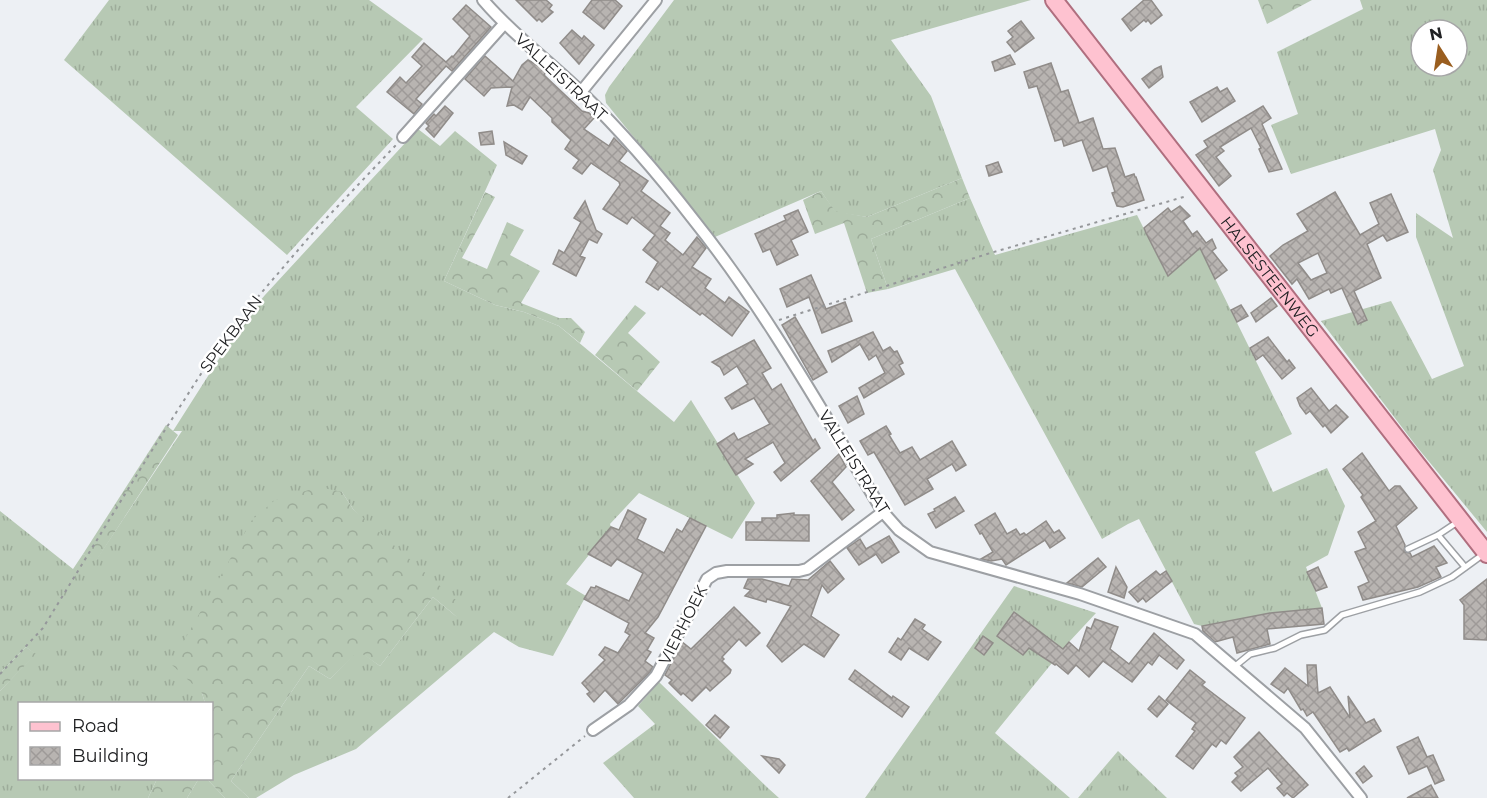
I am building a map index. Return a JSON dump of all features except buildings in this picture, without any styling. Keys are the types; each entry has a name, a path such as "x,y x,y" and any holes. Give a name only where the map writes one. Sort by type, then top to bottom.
{"main road":[{"name":"HALSESTEENWEG","path":"1054,0 1486,553"}],"street":[{"name":"VALLEISTRAAT","path":"483,0 504,24 581,92 627,141 693,219 732,270 768,324 883,512 899,530 930,552 1080,594 1195,634 1305,728 1361,798"},
{"path":"581,92 656,0"},
{"path":"403,137 504,24"},
{"name":"VIERHOEK","path":"592,730 629,705 656,676 707,579 716,573 727,571 807,569 883,512"}],"lane":[{"path":"1408,549 1438,536 1461,520"},
{"path":"1438,536 1465,567"},
{"path":"1234,667 1250,654 1275,648 1301,635 1325,630 1342,615 1420,592 1452,577 1486,553"}],"path":[{"name":"SPEKBAAN","path":"0,674 43,628 149,456 238,320 317,228 403,137"},
{"path":"768,324 987,254 1203,191"},
{"path":"508,798 592,730"}],"green space":[{"path":"109,0 369,0 423,39 356,107 393,139 287,255 64,60"},
{"path":"674,0 1031,0 891,40 931,96 962,178 867,217 835,212 821,191 715,237 606,103 605,95 609,87"},
{"path":"1258,0 1312,0 1267,24"},
{"path":"1360,0 1487,0 1487,532 1417,447 1321,321 1391,301 1432,379 1464,366 1416,237 1416,213 1453,238 1433,170 1441,150 1435,129 1291,174 1271,125 1298,114 1277,52 1363,9"},
{"path":"418,129 440,146 455,131 497,165 444,281 495,305 524,312 559,326 674,422 691,400 755,503 732,539 639,493 610,524 611,527 566,584 586,596 553,656 519,647 494,632 356,749 294,775 256,798 249,798 231,781 309,666 330,679 358,650 380,666 433,597 457,617 353,509 342,492 202,693 205,702 18,702 18,780 157,780 148,798 0,798 0,691 35,654 26,647 0,673 0,511 73,569 83,554 96,560 182,431 173,431 243,321"},
{"path":"962,178 970,198 871,239 888,289 867,293 844,223 815,234 803,200 821,191 835,211 867,217"},
{"path":"485,192 495,197 462,258 487,269 507,222 524,230 510,255 540,271 521,303 559,318 571,318 585,332 580,343 559,326 524,312 495,305 444,281"},
{"path":"970,198 995,255 1137,215 1167,275 1200,248 1292,434 1255,452 1273,492 1327,468 1345,506 1328,555 1306,567 1322,608 1270,613 1202,626 1194,624 1139,519 1102,539 955,269 888,289 871,239"},
{"path":"635,305 646,313 628,333 660,362 637,391 595,355"},
{"path":"166,425 178,435 96,561 83,554"},
{"path":"319,487 342,492 353,509 465,608 457,617 433,597 380,666 358,651 330,679 309,666 231,781 249,798 225,798 208,780 213,780 213,702 205,702 202,693 171,664 252,520 275,500"},
{"path":"1014,586 1096,613 1069,642 995,733 1070,798 865,798"},
{"path":"26,647 36,654 0,691 0,673"},
{"path":"659,682 779,798 634,798 603,763 655,724 638,706"},
{"path":"1118,751 1167,798 1078,798"},
{"path":"156,780 198,780 187,798 148,798"},
{"path":"198,780 208,780 225,798 187,798"}]}
